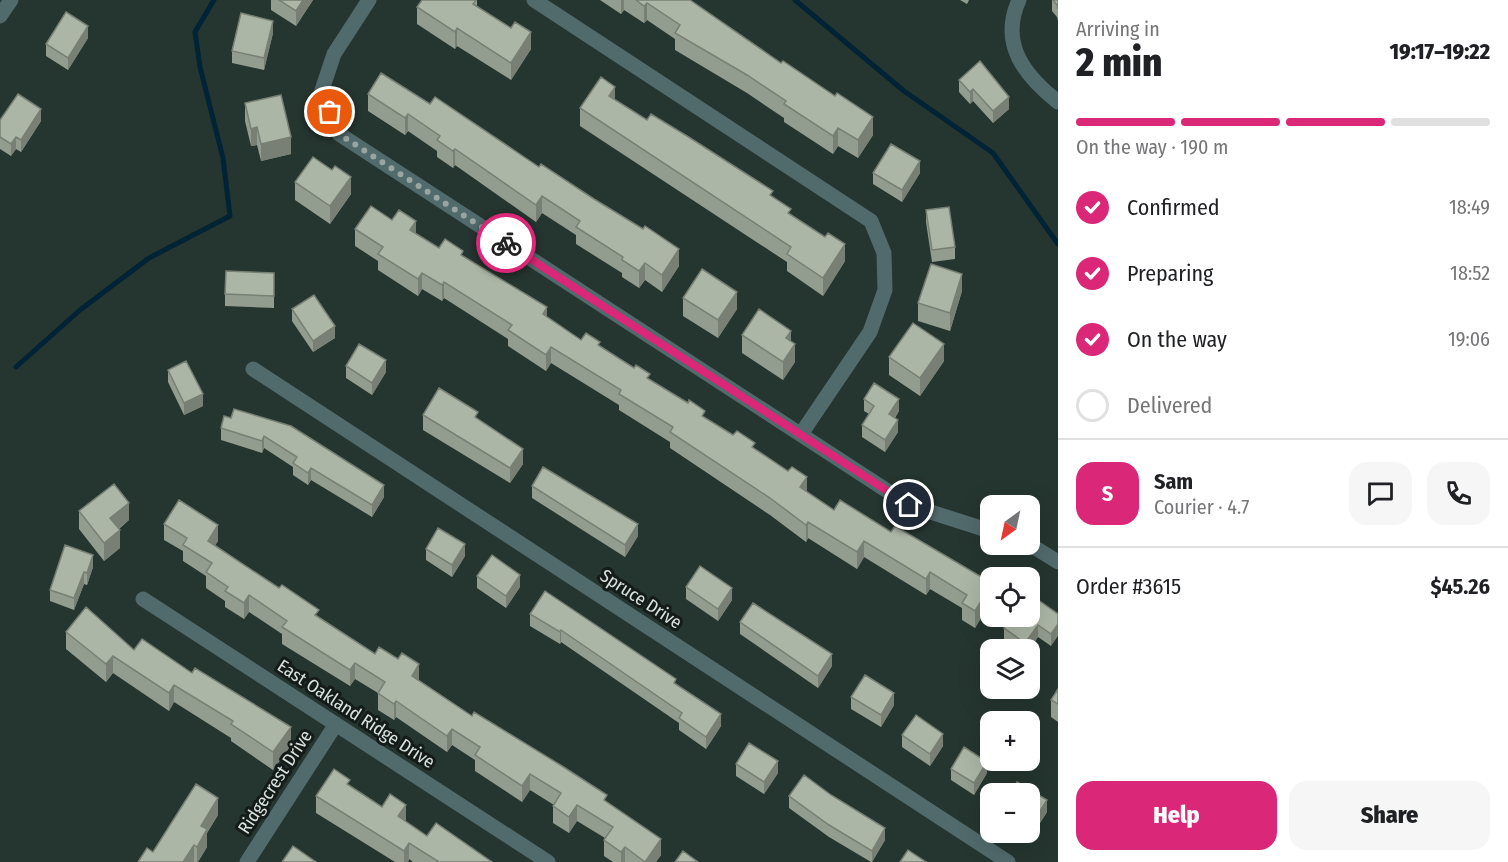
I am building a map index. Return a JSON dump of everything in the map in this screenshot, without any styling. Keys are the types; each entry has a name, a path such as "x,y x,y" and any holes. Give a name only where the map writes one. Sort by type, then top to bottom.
{"street":[{"path":"0,16 11,0"},
{"path":"369,0 334,54 322,90 339,134 909,505 980,528"},
{"path":"534,0 871,221 884,253 885,290 870,332 801,434"},
{"path":"1019,0 1013,13 1011,39 1020,64 1035,84 1058,102"},
{"name":"Spruce Drive","path":"253,369 1008,862"},
{"path":"1040,551 1058,562"},
{"name":"East Oakland Ridge Drive","path":"143,599 548,862"},
{"name":"Ridgecrest Drive","path":"247,862 336,724"}],"building":[{"path":"279,0 303,0 296,11"},
{"path":"422,0 476,0 473,4 511,28 515,22 531,32 511,63 457,28 455,32 417,7"},
{"path":"636,0 690,0 781,63 783,61 835,96 837,93 873,117 858,140 838,128 833,136 784,104 786,101 747,75 675,33 680,25 647,3 644,6"},
{"path":"66,12 88,26 68,58 46,44"},
{"path":"241,13 273,21 264,58 232,51"},
{"path":"980,61 1009,97 993,111 973,89 970,92 959,80"},
{"path":"381,73 430,104 435,97 539,167 541,164 594,199 643,229 645,226 679,249 662,275 645,263 639,271 622,260 623,257 576,227 580,221 542,196 536,205 455,149 453,151 437,140 440,136 408,114 405,118 368,94"},
{"path":"601,77 615,87 609,96 647,120 651,114 687,136 773,191 770,195 791,209 788,213 825,237 828,233 845,244 823,278 787,254 791,247 580,108"},
{"path":"18,94 41,109 21,140 16,137 11,144 0,137 0,120"},
{"path":"281,95 291,137 261,144 257,127 251,129 245,103"},
{"path":"891,144 920,161 902,190 873,173"},
{"path":"313,157 332,170 335,166 351,177 330,206 295,182"},
{"path":"371,206 392,220 399,210 416,221 410,230 439,248 445,239 463,251 461,255 547,307 543,314 581,340 586,333 600,342 598,345 634,368 636,365 650,374 647,378 705,411 702,416 733,435 737,431 755,443 752,447 788,471 792,467 807,477 800,487 834,510 840,500 891,532 895,526 980,576 980,603 975,611 962,603 967,595 930,572 926,579 864,541 857,552 808,522 806,525 770,498 670,432 673,427 619,394 621,390 551,347 546,355 508,330 512,325 444,282 442,285 422,273 418,279 378,254 383,247 355,229"},
{"path":"949,207 955,247 932,250 926,210"},
{"path":"931,264 962,274 950,313 918,303"},
{"path":"702,269 737,292 718,320 683,298"},
{"path":"226,271 274,273 274,296 225,294"},
{"path":"314,295 335,326 313,341 292,309"},
{"path":"759,309 791,331 786,338 795,344 783,362 742,335"},
{"path":"913,323 944,344 920,378 889,357"},
{"path":"359,344 386,360 372,383 346,366"},
{"path":"186,361 203,394 184,403 168,370"},
{"path":"874,383 899,399 889,414 898,420 885,440 862,425 874,406 864,399"},
{"path":"439,388 478,412 475,417 523,449 510,468 423,415"},
{"path":"234,409 291,426 384,485 372,505 311,468 308,473 293,463 297,457 264,436 262,441 221,428 224,416 231,418"},
{"path":"543,467 638,524 625,545 532,486"},
{"path":"114,484 129,503 110,518 120,530 104,543 79,511"},
{"path":"179,500 218,525 208,541 279,588 282,585 319,610 315,615 375,654 379,647 398,659 402,653 419,664 412,676 472,716 474,712 607,795 604,800 661,839 645,862 625,847 621,852 604,840 613,827 577,805 569,817 553,806 561,793 530,774 522,786 475,755 480,747 452,729 447,736 396,701 394,704 378,693 385,682 355,663 350,670 282,627 287,621 249,595 244,603 225,591 228,587 206,572 212,563 183,545 187,538 164,524"},
{"path":"438,528 465,544 452,565 426,549"},
{"path":"65,545 93,555 74,598 50,590"},
{"path":"492,555 520,575 506,596 477,576"},
{"path":"700,566 732,588 718,609 686,587"},
{"path":"545,591 676,679 674,683 721,714 706,737 679,718 682,713 561,630 560,632 530,614"},
{"path":"1040,601 1058,614 1058,624 1051,634 1040,626"},
{"path":"753,603 832,654 818,676 740,622"},
{"path":"86,607 134,650 142,639 192,673 195,668 291,727 273,752 231,724 233,721 174,685 169,693 113,656 106,664 66,632"},
{"path":"1037,627 1028,639 1019,639 1004,628"},
{"path":"865,675 894,693 881,715 851,697"},
{"path":"1058,689 1058,704 1051,700"},
{"path":"916,715 943,734 930,754 902,735"},
{"path":"749,743 778,761 764,782 736,764"},
{"path":"964,747 980,757 981,771 974,783 951,769"},
{"path":"334,769 350,780 347,784 382,807 390,794 406,805 398,816 427,836 436,823 492,862 439,862 409,843 404,851 316,796"},
{"path":"804,775 831,795 885,828 872,851 829,825 789,796"},
{"path":"196,784 218,798 201,826 207,829 197,847 194,845 183,862 138,862 147,848 153,852"},
{"path":"1040,796 1047,800 1040,811"},
{"path":"293,846 316,862 282,862"},
{"path":"908,850 926,862 900,862"},
{"path":"683,851 698,862 675,862"}],"waterway":[{"path":"16,367 80,310 149,258 230,216 223,158 200,67 195,32 214,0"},
{"path":"795,0 904,91 993,153 1058,244"}],"way so far":[{"path":"330,112 339,134 506,243"}],"route":[{"path":"506,243 909,505"}]}
